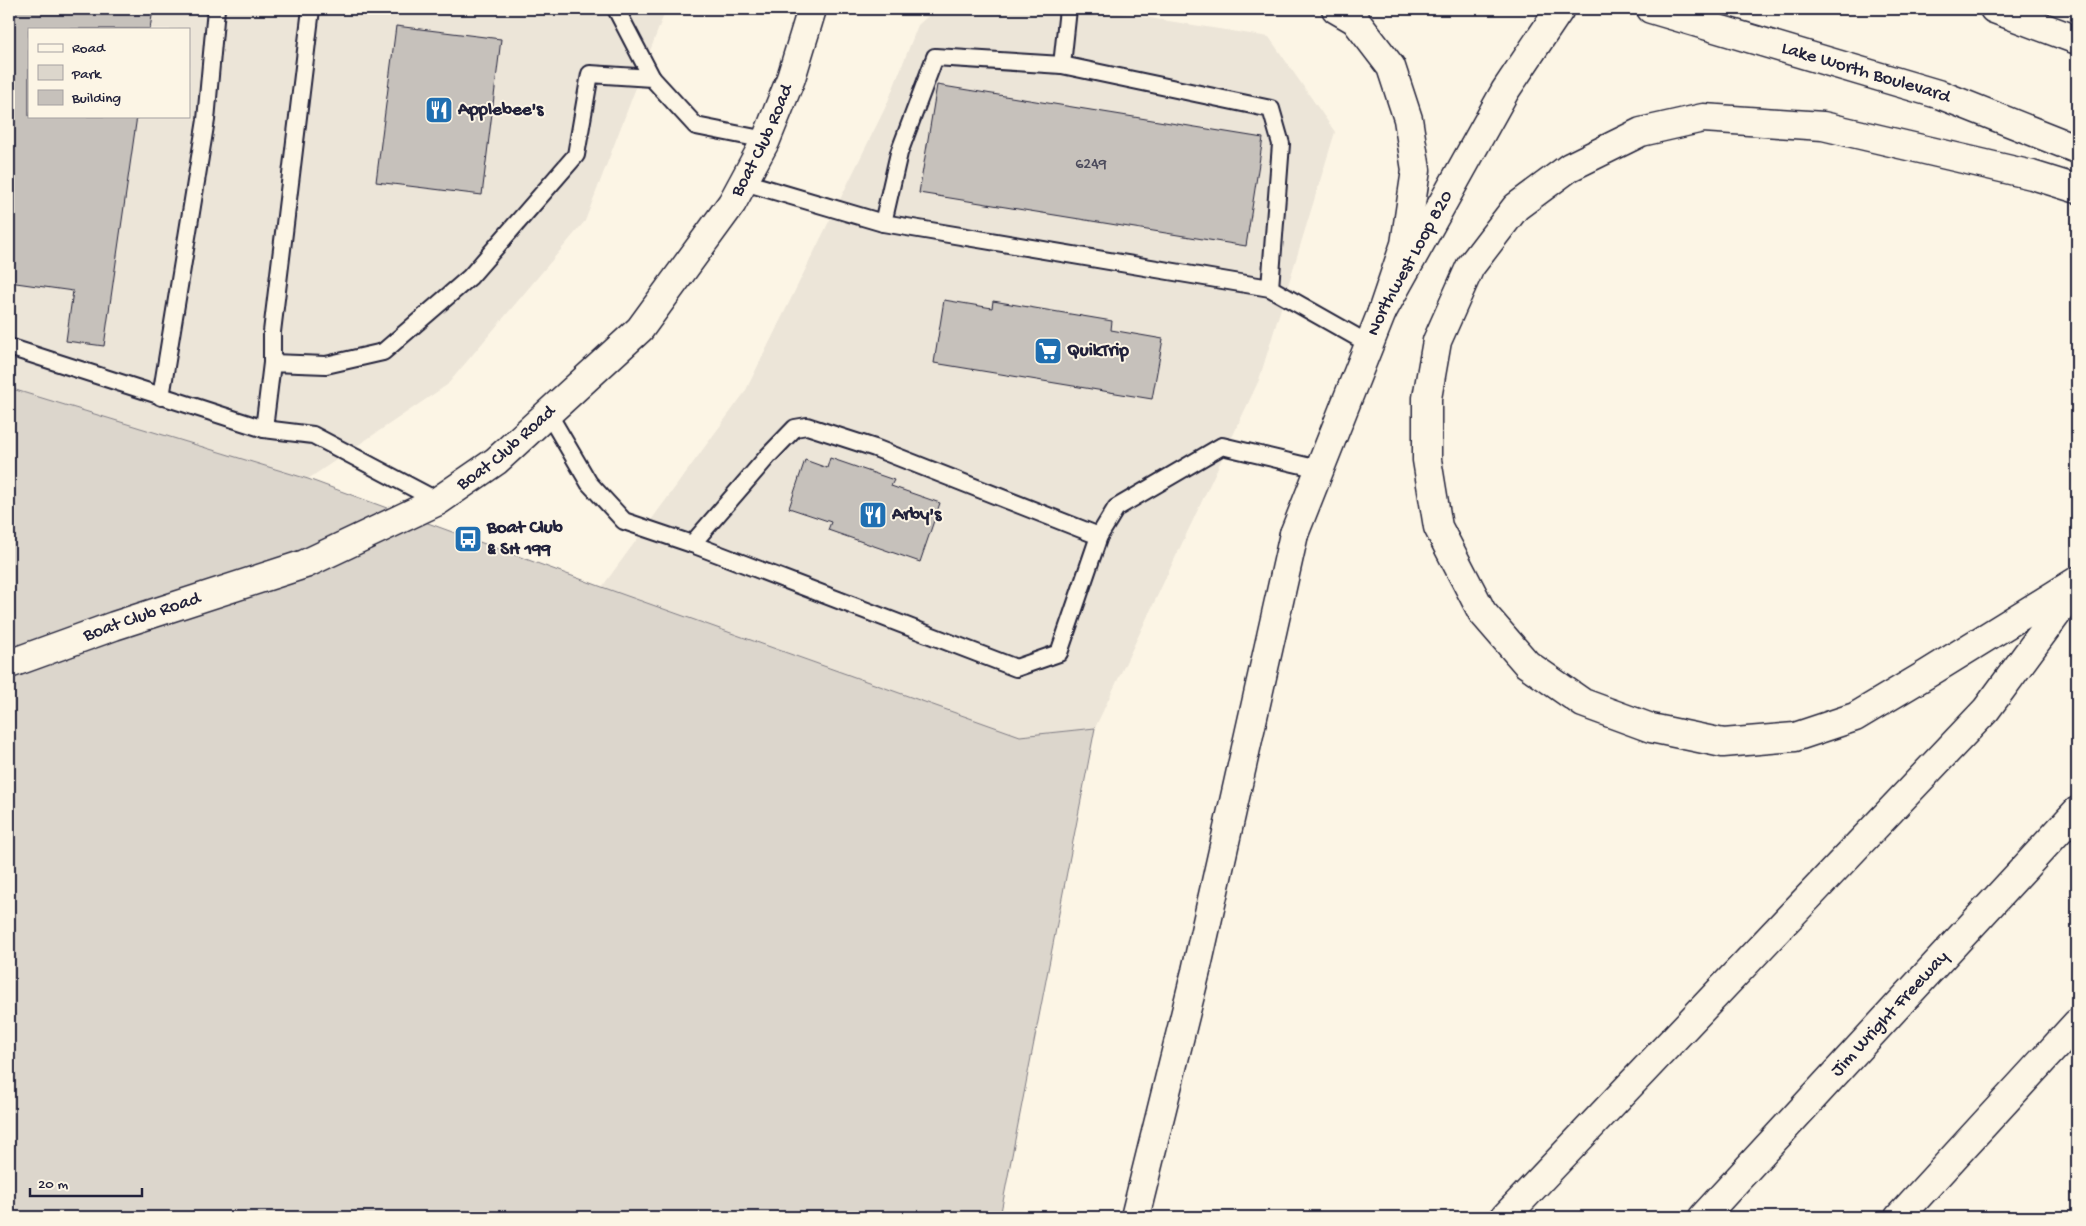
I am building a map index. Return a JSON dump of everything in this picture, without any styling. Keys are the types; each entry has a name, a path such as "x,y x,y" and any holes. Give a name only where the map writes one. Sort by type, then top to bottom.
{"main road":[{"name":"Boat Club Road","path":"9,664 114,626 305,564 438,501 496,461 640,329 732,203 766,140 791,78 812,9"},
{"path":"1336,9 1356,20 1391,67 1408,119 1416,170 1405,244 1382,312"},
{"name":"Northwest Loop 820","path":"1135,1217 1198,962 1294,534 1382,312 1505,91 1560,9"},
{"name":"Lake Worth Boulevard","path":"1650,9 1941,94 2077,148"},
{"path":"1994,9 2077,40"},
{"path":"2077,189 2032,175 1823,126 1703,118 1642,132 1570,167 1516,207 1470,267 1437,341 1427,398 1427,460 1438,527 1482,612 1527,664 1583,703 1651,728 1723,743 1795,736 1855,717 1935,670 2077,581"},
{"path":"1505,1217 1986,710 2077,586"},
{"name":"Jim Wright Freeway","path":"1703,1217 2077,811"},
{"path":"1899,1217 2077,1023"}],"lane":[{"path":"161,396 206,120 216,9"},
{"path":"264,430 272,363 272,332 311,9"},
{"path":"616,9 652,78 696,126 766,140"},
{"path":"1062,65 1068,9"},
{"path":"882,223 899,153 934,57 1062,65 1272,109 1281,144 1270,288"},
{"path":"272,363 326,365 383,352 470,277 576,155 590,74 652,78"},
{"path":"744,182 882,223 1270,288 1369,344"},
{"path":"9,347 264,430 313,435 438,501"},
{"path":"548,413 589,483 624,522 692,544 1016,668 1059,653 1099,536 1116,508 1222,446 1319,469"},
{"path":"692,544 768,456 795,428 801,426 807,426 875,448 1099,536"}],"shaded area":[{"path":"9,9 666,9 585,221 447,385 308,479 9,388"},
{"path":"936,9 1093,9 1269,37 1335,132 1259,380 1095,728 1020,737 602,587 745,392 887,104 918,25"}],"green space":[{"path":"9,388 308,479 602,587 1020,736 1095,728 1000,1217 9,1217"}],"building":[{"path":"9,9 153,9 150,28 28,28 28,118 137,118 104,346 66,341 73,291 9,282"},
{"name":"Applebee's","path":"396,26 501,39 482,195 376,182"},
{"path":"937,85 1263,138 1246,246 919,193"},
{"name":"QuikTrip","path":"944,300 992,308 993,301 1112,321 1111,330 1163,339 1152,399 934,363"},
{"name":"Arby's","path":"830,458 894,480 891,486 940,503 920,562 828,530 831,522 789,508 805,460 827,468"}],"place":[{"name":"Applebee's","path":"439,110"},
{"name":"QuikTrip","path":"1048,351"},
{"name":"Arby's","path":"873,515"},
{"name":"Boat Club & SH 199","path":"468,539"}]}
